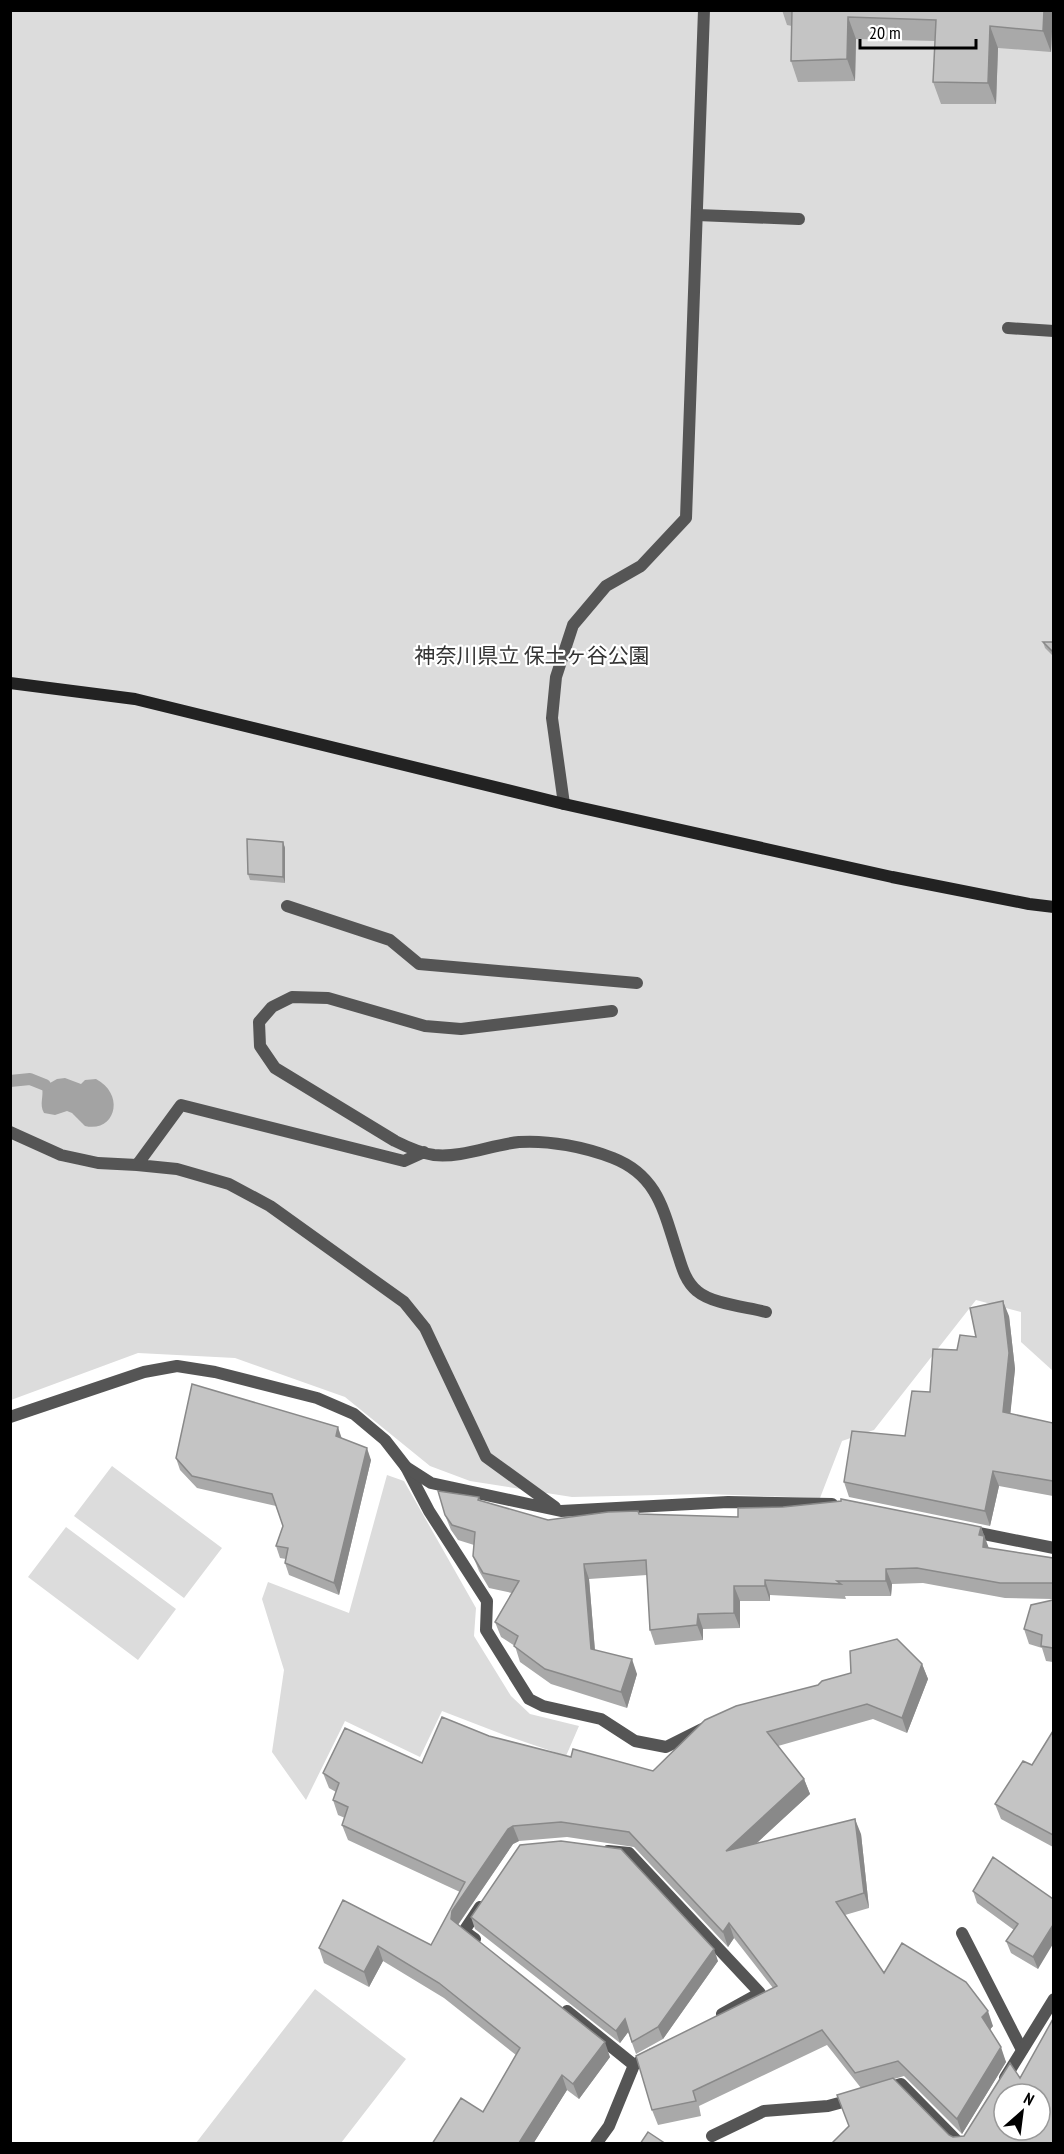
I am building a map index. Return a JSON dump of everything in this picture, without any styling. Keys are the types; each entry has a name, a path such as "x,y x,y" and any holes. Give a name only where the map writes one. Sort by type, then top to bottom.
{"street":[{"path":"564,804 552,718 556,677 573,626 606,586 641,566 686,518 704,10"},
{"path":"697,215 799,219"},
{"path":"1008,328 1053,331"},
{"path":"10,683 135,699 564,804 892,877 1053,907"},
{"path":"287,906 390,940 419,964 637,983"},
{"path":"612,1011 460,1029 425,1026 328,998 292,997 272,1006 259,1022 260,1046 275,1068 395,1142 412,1150 434,1155 520,1142 565,1145 614,1158 640,1173 658,1195 683,1273 697,1291 715,1300 766,1312"},
{"path":"137,1166 181,1105 404,1161 424,1152"},
{"path":"10,1132 61,1155 98,1163 177,1169 229,1184 270,1206 404,1302 425,1328 486,1457 561,1511"},
{"path":"10,1417 144,1372 177,1366 214,1372 317,1398 354,1414 385,1440 406,1467 429,1511 487,1601 486,1630 529,1699 543,1706 601,1719 635,1741 666,1747 716,1723"},
{"path":"406,1467 431,1483 561,1511 728,1502 840,1504"},
{"path":"952,1527 1053,1548"},
{"path":"597,1849 629,1853 759,1993 711,2020"},
{"path":"482,1945 464,1930 489,1894"},
{"path":"962,1933 1022,2050"},
{"path":"1003,2082 1053,1999"},
{"path":"554,2001 634,2065"},
{"path":"596,2144 609,2127 634,2065 663,2048"},
{"path":"711,2136 764,2111 828,2106 901,2084 960,2144"}],"green space":[{"name":"神奈川県立 保土ヶ谷公園","path":"10,11 1053,11 1053,1371 1021,1342 1021,1312 976,1300 874,1430 842,1441 820,1498 704,1494 572,1497 470,1481 430,1466 345,1397 235,1358 138,1353 11,1400"},
{"path":"112,1466 222,1548 184,1598 74,1516"},
{"path":"387,1475 404,1481 476,1608 474,1636 511,1696 530,1714 579,1726 566,1756 442,1711 420,1757 345,1721 306,1800 272,1752 284,1670 262,1599 268,1582 349,1613"},
{"path":"66,1527 176,1609 138,1660 28,1577"},
{"path":"315,1989 406,2059 341,2143 196,2143"}],"shaded area":[{"path":"65,1078 81,1084 85,1080 96,1079 105,1086 114,1103 110,1118 104,1124 95,1127 85,1126 67,1111 55,1115 44,1113 42,1087 47,1082"}],"building":[{"path":"792,10 1044,10 1043,31 990,26 988,83 933,82 936,20 848,17 847,59 791,61"},
{"path":"1043,642 1053,642 1053,652"},
{"path":"247,839 283,842 283,877 248,874"},
{"path":"1003,1301 1009,1353 1003,1412 1053,1423 1053,1481 993,1471 985,1511 844,1482 852,1431 905,1436 912,1391 930,1392 933,1349 957,1350 960,1335 976,1337 970,1308"},
{"path":"192,1384 338,1427 336,1436 367,1448 334,1583 285,1563 288,1548 276,1546 283,1526 272,1494 192,1476 176,1458"},
{"path":"438,1491 479,1497 478,1500 548,1520 608,1512 638,1511 639,1514 738,1517 738,1508 783,1507 841,1501 841,1499 981,1527 979,1535 984,1536 983,1547 1053,1558 1053,1583 1000,1583 917,1568 886,1569 886,1581 837,1581 841,1584 765,1580 765,1586 734,1586 734,1613 698,1614 697,1625 650,1630 646,1560 584,1564 591,1649 632,1659 621,1692 545,1669 514,1646 518,1636 495,1622 519,1581 483,1573 473,1556 475,1532 452,1525 445,1515"},
{"path":"1053,1600 1053,1648 1041,1646 1042,1635 1024,1629 1031,1605"},
{"path":"897,1639 922,1664 902,1718 867,1704 767,1732 804,1779 726,1851 855,1819 864,1893 836,1902 884,1973 902,1943 966,1982 988,2011 982,2017 1001,2047 957,2119 898,2061 855,2073 822,2030 693,2091 696,2101 652,2110 636,2056 777,1986 729,1923 723,1932 629,1832 561,1822 513,1826 508,1829 452,1911 451,1919 605,2042 573,2084 562,2075 520,2144 432,2144 461,2098 483,2112 520,2048 439,1983 378,1946 364,1972 319,1948 343,1900 431,1945 465,1882 342,1825 348,1807 333,1800 339,1783 323,1773 345,1728 422,1763 442,1717 489,1736 571,1757 573,1749 653,1771 705,1720 736,1706 818,1685 822,1681 851,1673 850,1651"},
{"path":"1053,1731 1053,1835 995,1804 1023,1761 1032,1765"},
{"path":"561,1841 621,1849 714,1949 658,2027 632,2042 625,2019 616,2031 471,1917 520,1845"},
{"path":"993,1857 1053,1899 1053,1925 1033,1957 1006,1941 1018,1924 973,1891"},
{"path":"1053,2019 1053,2144 831,2144 849,2126 837,2095 893,2078 953,2137 964,2136 992,2092 992,2142 1052,2142 1052,2082 998,2082 1010,2063 1020,2078"},
{"path":"648,2132 666,2144 640,2144"}],"waterway":[{"path":"10,1081 30,1079 45,1085"}]}
